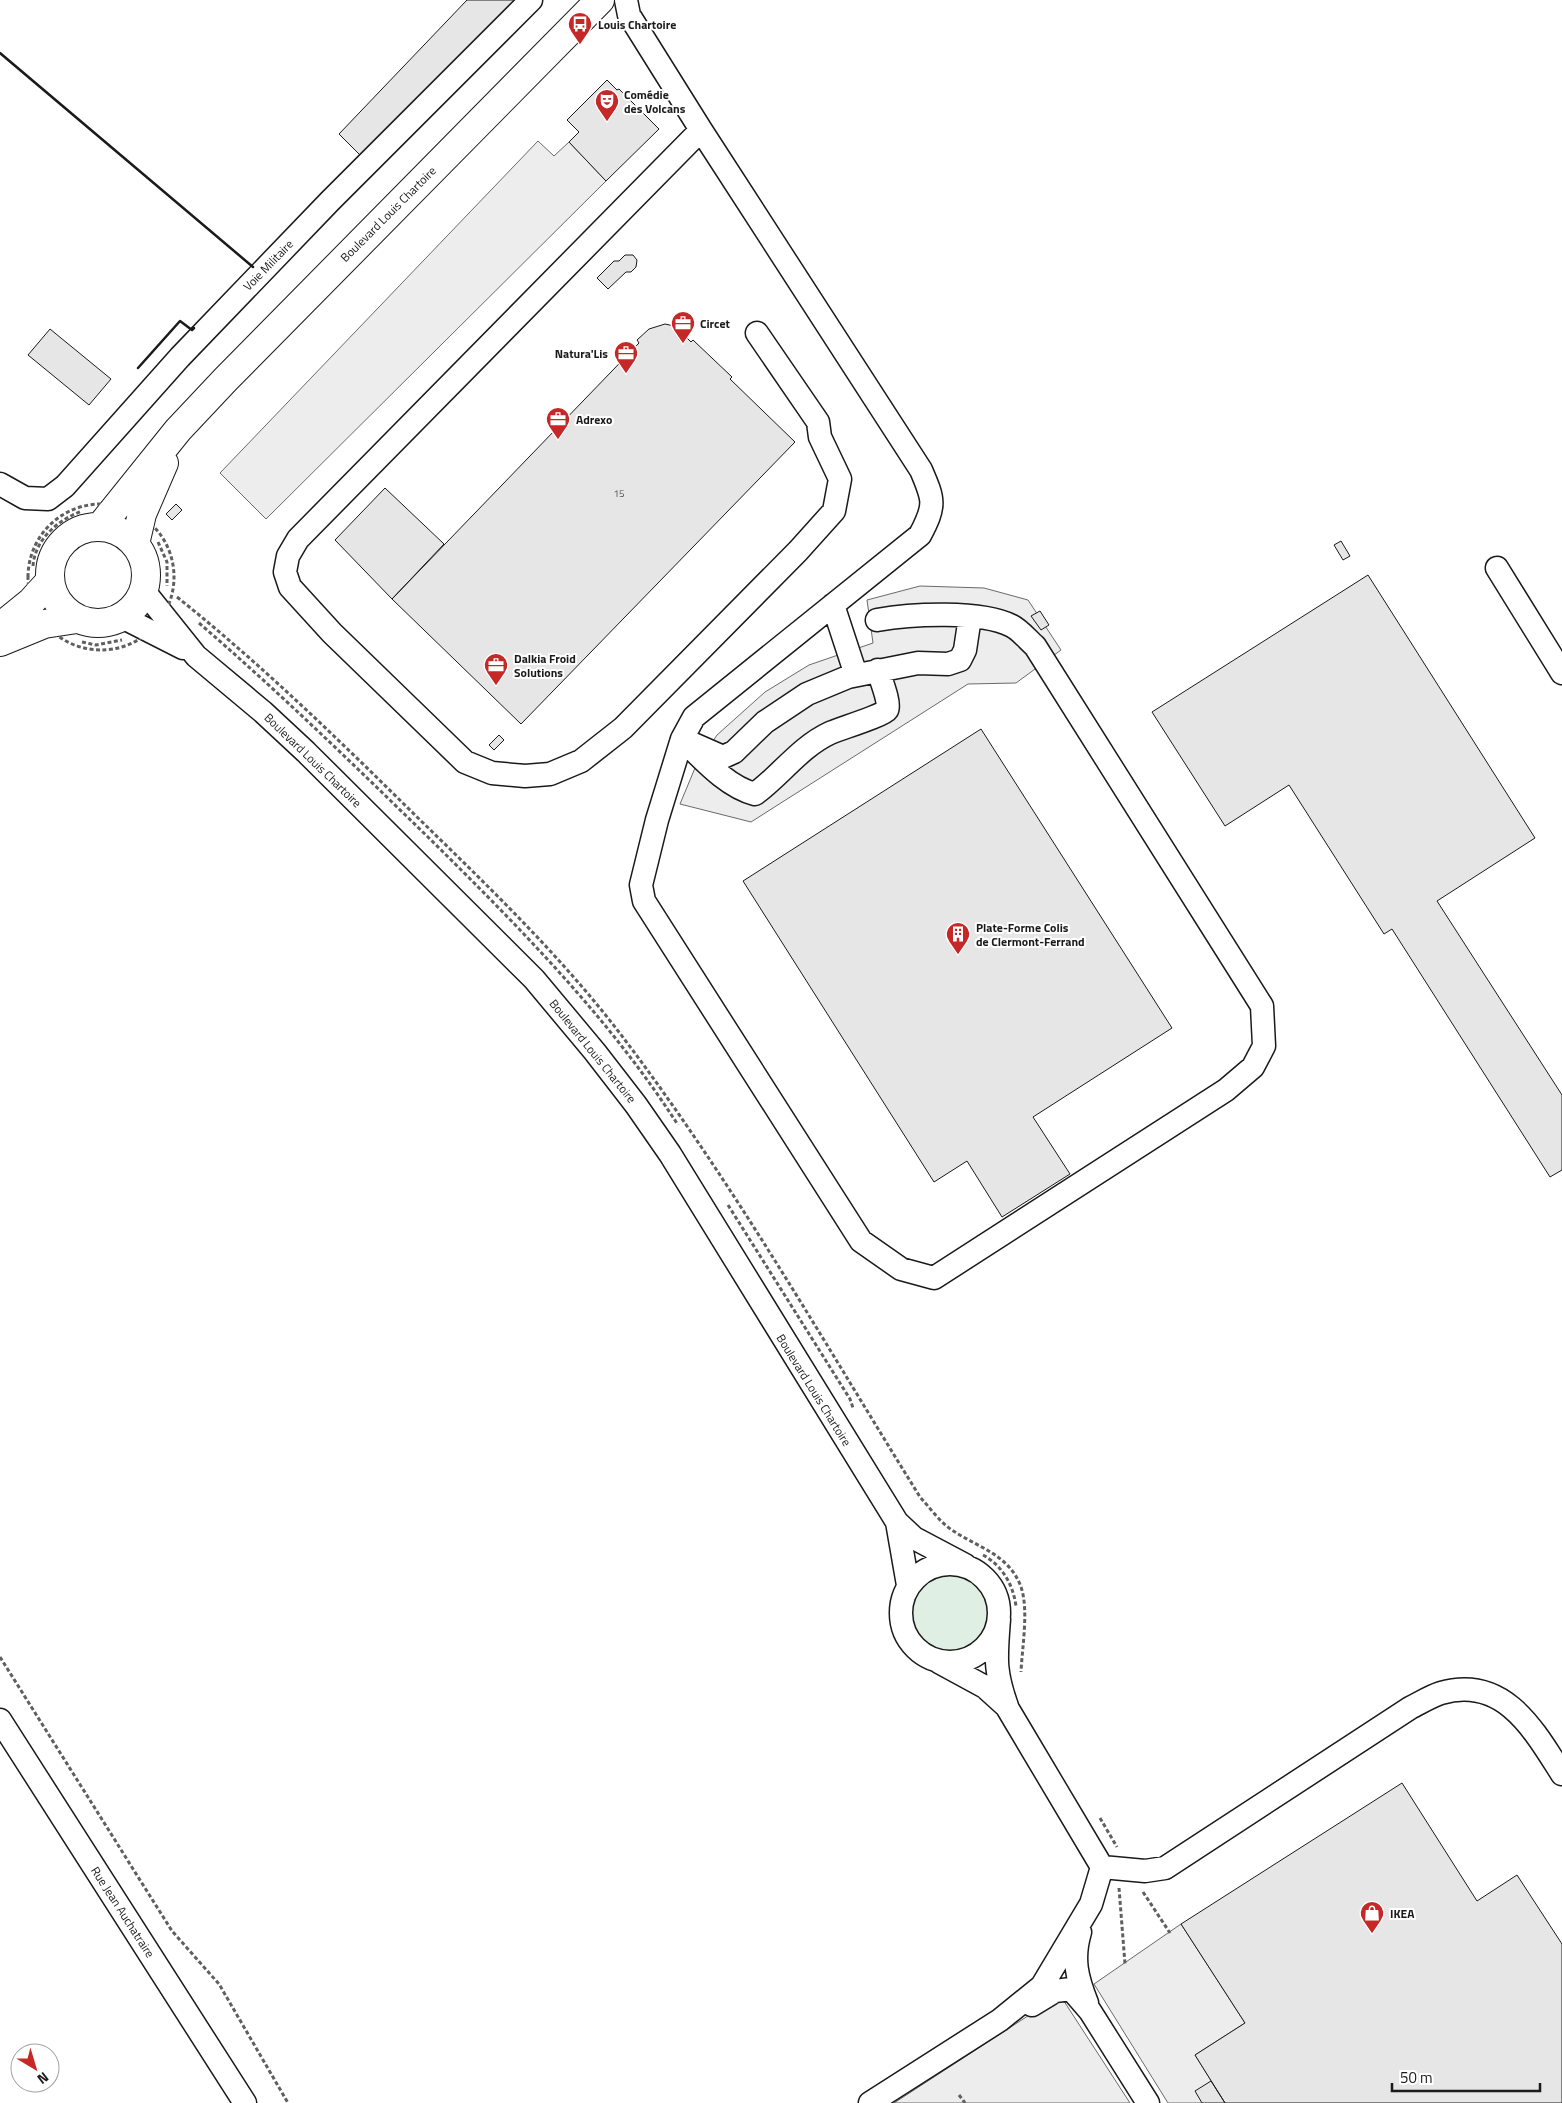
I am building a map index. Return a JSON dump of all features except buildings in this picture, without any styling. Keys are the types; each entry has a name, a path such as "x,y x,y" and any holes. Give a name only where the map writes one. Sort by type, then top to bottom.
{"main road":[{"name":"Boulevard Louis Chartoire","path":"125,520 178,430 600,0"},
{"path":"0,627 54,616 92,623 107,623 147,615 146,566 125,520 86,529 73,534 62,543 50,568 54,616"},
{"path":"0,642 54,616"}],"street":[{"name":"Voie Militaire","path":"0,484 25,498 40,499 48,499 65,486 180,357 330,201 531,0"},
{"path":"581,20 627,7 701,130 922,470 932,496 929,518 920,535 694,717 682,739 657,820 641,885 644,901 860,1241 901,1270 934,1278 1226,1090 1253,1067 1264,1046 1262,1006 1035,646 1013,626 970,617 909,614 877,620"},
{"path":"701,130 298,539 288,556 285,572 290,587 332,633 465,762 492,773 525,776 550,774 580,760 624,728 798,551 834,511 840,479 820,437 818,422 757,333"},
{"path":"1497,568 1562,673"},
{"path":"833,606 856,675"},
{"name":"Boulevard Louis Chartoire","path":"147,615 263,712 398,842 534,979 595,1052 636,1105 670,1154 897,1522"},
{"path":"682,739 723,757 734,752 765,722 807,694 856,675 878,670 918,663 948,664 960,660 965,650 970,617"},
{"path":"682,739 709,766 738,786 755,794 788,763 827,735 860,720 881,716 886,712 888,706 878,670"},
{"path":"897,1522 914,1538 980,1573 992,1586 998,1602 999,1619 996,1660 998,1681 1008,1709 1102,1867 1098,1885 1085,1915 1042,1986 1000,2020"},
{"path":"897,1522 908,1585"},
{"path":"965,1565 949,1563 934,1566 919,1573 908,1585 902,1600 900,1616 903,1630 910,1643 921,1653 985,1687 1008,1709"},
{"path":"933,1660 948,1662 976,1655 987,1645 995,1633 999,1619"},
{"path":"1102,1867 1145,1871 1165,1868 1410,1708 1441,1693 1470,1689 1496,1698 1520,1713 1562,1774"},
{"name":"Rue Jean Auchatraire","path":"0,1720 245,2103"},
{"path":"1085,1915 1075,1955 1076,1969 1090,2011"},
{"path":"870,2103 1000,2020 1063,1988 1071,1989 1090,2011 1148,2103"}],"path":[{"path":"147,615 131,637 114,643 96,645 54,616 27,581 29,560 37,540 51,523 68,511 89,504 111,502 125,520 165,541 172,558 174,575 173,593 147,615 135,642 122,647 96,650 76,647 58,637 54,616 32,580 33,561 40,544 51,530 65,518 82,511 100,508 125,520 152,533 161,546 167,562 168,579 166,595 147,615"},
{"path":"0,1657 172,1932 219,1984 288,2103"},
{"path":"1128,1869 1170,1933"},
{"path":"959,2095 965,2103"}],"green space":[{"path":"942,1573 958,1573 979,1584 990,1605 990,1621 979,1642 958,1653 942,1653 928,1647 916,1635 910,1621 910,1605 916,1591 928,1579"}],"shaded area":[{"path":"538,141 554,156 569,142 606,181 266,519 220,473"},
{"path":"920,586 984,588 1028,600 1061,650 1016,683 968,684 751,822 680,804 695,768 717,735 765,692 809,665 873,643 867,600"},
{"path":"1181,1924 1245,2023 1195,2055 1225,2103 1168,2103 1094,1984"},
{"path":"1060,1995 1130,2103 894,2103"}],"wall":[{"path":"0,53 253,267"},
{"path":"138,368 180,321 192,330 194,328"}],"place":[{"name":"Louis Chartoire","path":"580,45"},
{"name":"Comédie des Volcans","path":"607,122"},
{"name":"Circet","path":"683,344"},
{"name":"Natura'Lis","path":"626,374"},
{"name":"Adrexo","path":"558,440"},
{"name":"Dalkia Froid Solutions","path":"496,686"},
{"name":"Plate-Forme Colis de Clermont-Ferrand","path":"958,955"},
{"name":"IKEA","path":"1372,1934"}]}
